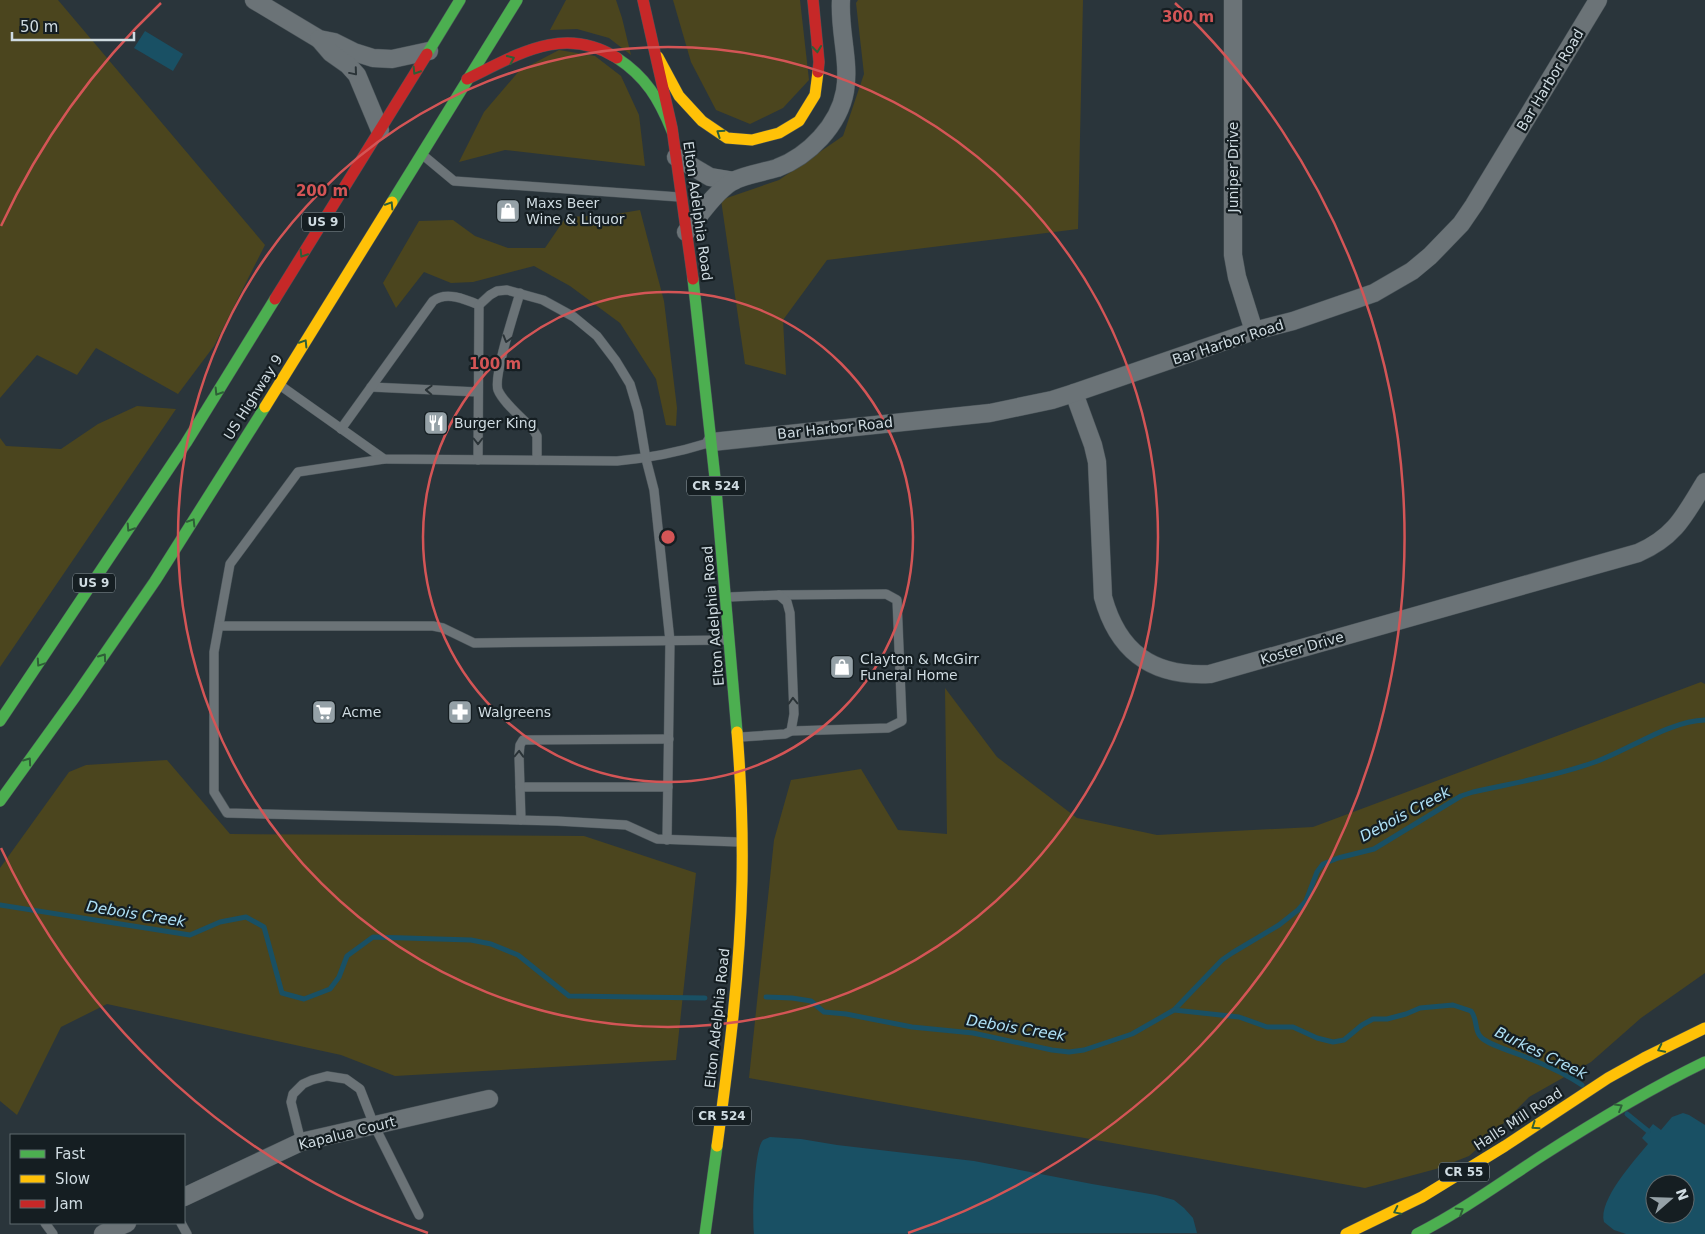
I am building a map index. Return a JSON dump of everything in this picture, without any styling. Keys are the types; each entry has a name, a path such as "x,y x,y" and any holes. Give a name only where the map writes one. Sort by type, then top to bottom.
{"main road":[{"name":"US 9","path":"0,721 186,443 460,0"},
{"name":"US Highway 9","path":"0,801 155,581 279,385 517,0"},
{"name":"Elton Adelphia Road","path":"643,0 658,57 682,197 712,442 731,640 738,737 742,842 735,998 705,1234"},
{"path":"658,57 679,96 702,121 727,138 752,140 779,133 799,121 815,95 819,62 813,0"},
{"path":"467,79 542,46 558,42 588,45 602,50 632,68 655,94 672,131"},
{"name":"Halls Mill Road","path":"1346,1234 1400,1209 1429,1193 1505,1146 1608,1078 1705,1028"},
{"name":"CR 55","path":"1417,1234 1460,1211 1602,1117 1705,1062"}],"street":[{"path":"254,0 319,39 331,53 348,65 357,75 380,130"},
{"path":"686,232 716,196 734,181 779,167 801,155 828,129 842,106 847,77 841,0"},
{"name":"Juniper Drive","path":"1233,0 1233,255 1237,276 1254,331"},
{"name":"Bar Harbor Road","path":"712,442 760,435 990,413 1052,400 1254,331 1293,321 1374,293 1412,271 1436,251 1461,224 1598,0"},
{"path":"319,39 334,42 354,52 373,58 392,59 429,51"},
{"path":"676,157 710,177 734,181"},
{"name":"Koster Drive","path":"1074,394 1093,445 1096,462 1103,597 1108,617 1127,646 1140,657 1161,669 1191,675 1210,674 1638,553 1654,546 1670,534 1683,518 1705,482"},
{"name":"Kapalua Court","path":"185,1197 301,1142 489,1099"},
{"path":"103,1234 125,1224"}],"lane":[{"path":"422,154 454,181 682,197"},
{"path":"478,460 479,305 497,291 507,290 543,300 574,318 597,336 630,384 638,411 646,459 654,490 670,641 668,840"},
{"path":"520,293 505,346 497,388 501,396 537,436 536,460"},
{"path":"341,429 433,301 438,298 452,296 479,305"},
{"path":"279,385 384,459"},
{"path":"372,387 478,392"},
{"path":"712,442 675,454 646,459 617,461 384,459 298,472 230,564 214,652 214,792 227,813 521,820 626,825 657,839 742,842"},
{"path":"727,598 779,595 886,594 897,600 902,721 888,728 791,731 786,734 738,737"},
{"path":"779,595 787,602 790,612 794,714 791,731"},
{"path":"219,626 433,626 443,628 474,643 731,640"},
{"path":"521,820 519,755 520,745 523,740 669,739"},
{"path":"520,787 668,787"},
{"path":"301,1142 291,1102 293,1094 304,1084 326,1076 346,1079 360,1089 374,1125 419,1215"}],"shaded area":[{"path":"0,0 58,0 265,245 214,346 178,394 96,348 77,375 37,355 0,398"},
{"path":"566,0 616,0 631,55 609,38 577,29 550,30"},
{"path":"673,0 800,0 809,80 783,108 750,124 716,110 691,62"},
{"path":"858,0 1083,0 1078,229 827,260 783,320 786,375 745,364 721,200 779,180 843,136 864,74 856,3"},
{"path":"559,50 595,56 621,76 639,115 645,166 505,150 459,162 484,112 519,71"},
{"path":"640,210 664,301 677,408 676,426 666,425 656,379 620,323 570,286 534,266 473,282 451,283 424,272 396,308 383,283 419,221 453,220 475,236 508,248 545,248 566,217 610,215"},
{"path":"137,406 176,409 0,667 0,438 6,446 61,449 98,424"},
{"path":"1701,682 1705,684 1705,973 1641,1018 1591,1062 1529,1097 1469,1156 1436,1169 1365,1188 749,1078 774,840 791,780 861,769 898,830 947,834 945,688 997,757 1077,818 1157,835 1313,827"},
{"path":"167,760 230,834 584,836 696,873 676,1060 395,1076 341,1055 107,1004 61,1027 17,1115 0,1101 0,868 69,772 86,765"}],"water":[{"path":"145,31 183,54 173,71 134,48"},
{"path":"1683,1113 1705,1125 1705,1234 1626,1234 1614,1230 1604,1222 1604,1213 1612,1192 1648,1144 1642,1138 1653,1124 1661,1130 1672,1117"},
{"path":"770,1137 801,1139 974,1161 1156,1195 1174,1200 1184,1208 1193,1218 1197,1233 754,1234 753,1214 758,1156 763,1140"}],"waterway":[{"name":"Debois Creek","path":"766,997 811,1001 824,1012 846,1014 912,1027 973,1033 1052,1050 1069,1052 1084,1050 1132,1034 1174,1010 1222,960 1279,925 1298,910 1306,901 1317,872 1323,864 1338,858 1374,849 1461,796 1580,767 1608,757 1677,725 1705,720"},
{"name":"Debois Creek","path":"0,905 190,935 220,922 246,917 264,927 282,993 304,999 330,989 339,977 347,956 373,937 471,940 491,944 518,955 569,996 705,998"},
{"name":"Burkes Creek","path":"1174,1010 1239,1017 1267,1027 1293,1027 1317,1038 1333,1042 1344,1040 1362,1025 1373,1019 1387,1019 1420,1008 1453,1005 1471,1011 1475,1018 1478,1033 1489,1043 1552,1068 1582,1085"},
{"name":"Burkes Creek","path":"1627,1114 1648,1131"}],"traffic: fast":[{"path":"427,54 460,0"},
{"path":"392,202 517,0"},
{"path":"617,58 636,73 651,90 672,131"},
{"path":"693,279 715,478 737,732"},
{"path":"0,721 186,443 275,299"},
{"path":"0,801 155,581 265,407"},
{"path":"1417,1234 1464,1207 1600,1119 1641,1095 1705,1062"},
{"path":"705,1234 717,1146"}],"traffic: slow":[{"path":"658,57 679,96 702,121 727,138 752,140 779,133 799,121 815,95 818,72"},
{"path":"265,407 392,202"},
{"path":"717,1146 733,1014 741,914 742,825 737,732"},
{"path":"1346,1234 1422,1197 1505,1146 1608,1078 1705,1028"}],"traffic: jam":[{"path":"643,0 672,128 693,279"},
{"path":"813,0 819,62 818,72"},
{"path":"467,79 522,53 559,43 597,48 617,58"},
{"path":"275,299 427,54"}],"place":[{"name":"Maxs Beer Wine & Liquor","path":"508,211"},
{"name":"Burger King","path":"436,423"},
{"name":"Clayton & McGirr Funeral Home","path":"842,667"},
{"name":"Acme","path":"324,712"},
{"name":"Walgreens","path":"460,712"}]}
